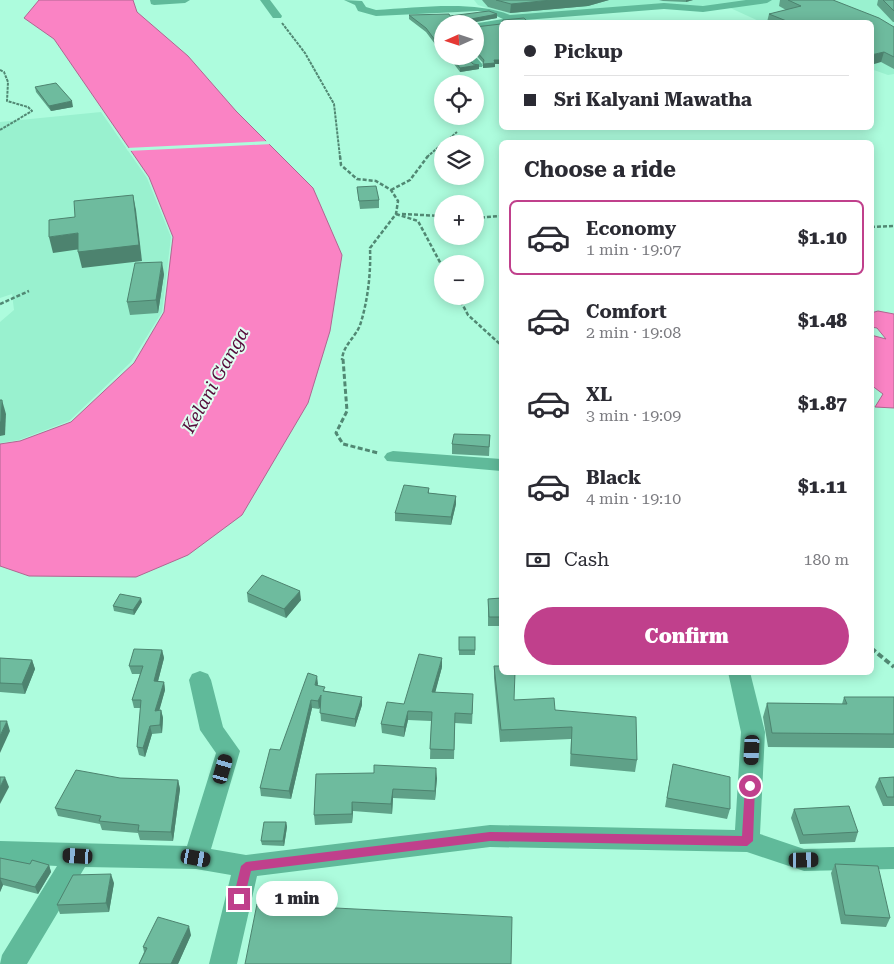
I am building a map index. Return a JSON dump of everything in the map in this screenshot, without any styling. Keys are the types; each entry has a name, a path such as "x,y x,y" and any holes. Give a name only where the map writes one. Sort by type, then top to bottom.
{"street":[{"path":"154,2 185,0"},
{"path":"266,0 276,16"},
{"path":"349,0 359,3 362,9 376,13 478,8 492,10 506,20"},
{"path":"517,20 664,6 702,8 767,0"},
{"path":"484,25 499,22"},
{"path":"393,457 499,465"},
{"path":"740,675 753,732 747,841"},
{"path":"196,858 228,751 212,730 200,680"},
{"path":"0,852 78,856 196,858 246,866 490,836 747,841 804,860 894,858"},
{"path":"12,964 78,856"},
{"path":"224,964 246,866"}],"path":[{"path":"276,16 305,53 334,104 341,165 357,179 376,181 392,190 398,201 396,214 370,248 371,265 362,324 343,350 342,369 347,411 336,433 343,444 393,457"},
{"path":"0,70 4,72 8,82 7,101 28,107 32,111 27,116 0,130"},
{"path":"454,135 457,132"},
{"path":"392,190 410,180 434,150"},
{"path":"396,214 434,216"},
{"path":"396,214 418,221 436,255"},
{"path":"484,217 499,216"},
{"path":"874,227 894,226"},
{"path":"0,304 29,291"},
{"path":"463,305 468,315 499,342"},
{"path":"874,650 894,667"}],"shaded area":[{"path":"474,0 758,0 724,5 515,17 478,5"},
{"path":"771,0 894,0 894,74 888,75 874,70 874,20 757,20 726,6"},
{"path":"101,112 147,178 171,237 162,312 131,362 69,421 19,440 0,443 0,322 14,310 12,294 0,298 0,122"}],"water":[{"name":"Kelani Ganga","path":"39,0 133,0 137,12 188,56 236,111 313,188 342,255 330,331 308,403 242,515 188,555 136,577 29,576 0,566 0,444 20,441 71,422 134,363 164,312 173,237 149,177 54,39 24,18"},
{"path":"878,311 894,314 894,408 875,407 883,394 874,387 874,336 886,339 877,328 874,328 874,312"}],"pier":[{"path":"269,141 272,144 128,151 126,148"}],"building":[{"path":"496,0 552,0 511,4"},
{"path":"788,0 833,0 879,18 894,27 894,57 884,52 874,54 874,20 784,20 769,14 801,6"},
{"path":"883,0 894,0 894,11"},
{"path":"489,11 497,14 484,16 458,15"},
{"path":"449,14 434,15 434,39 426,28 409,15"},
{"path":"524,18 526,20 503,20"},
{"path":"499,24 499,60 494,60 495,63 484,64 484,26"},
{"path":"458,65 479,65 460,68"},
{"path":"56,83 72,101 49,106 35,87"},
{"path":"376,186 379,200 359,201 357,187"},
{"path":"133,195 139,245 78,252 78,233 49,237 49,220 75,217 74,201"},
{"path":"162,262 156,300 127,302 135,263"},
{"path":"0,400 2,400 1,422 0,422"},
{"path":"454,434 490,435 489,447 452,444"},
{"path":"404,485 429,488 428,493 456,496 451,517 395,513"},
{"path":"262,575 300,591 284,609 247,593"},
{"path":"120,594 141,598 133,610 113,606"},
{"path":"499,598 499,617 489,617 488,599"},
{"path":"459,637 475,637 475,650 459,650"},
{"path":"134,649 162,650 154,681 164,682 155,711 161,710 160,725 150,726 143,748 137,747 141,700 132,700 143,666 129,666"},
{"path":"419,654 442,658 432,692 473,694 472,714 455,713 454,750 430,749 432,712 408,711 404,727 381,724 387,702 404,704"},
{"path":"0,658 32,660 22,684 0,683"},
{"path":"494,666 499,666 499,675 515,675 514,700 554,698 555,710 636,717 637,760 571,754 572,727 501,730"},
{"path":"308,673 317,676 315,685 325,687 323,691 362,697 355,719 320,713 321,695 318,701 311,700 289,791 260,788 270,749 280,750"},
{"path":"844,697 894,697 894,734 772,733 767,703 847,704"},
{"path":"0,721 7,721 0,736"},
{"path":"673,764 730,777 730,809 667,798"},
{"path":"374,765 436,768 435,791 393,789 391,804 352,802 352,814 314,815 316,774 374,773"},
{"path":"76,770 120,778 178,780 171,832 138,831 139,825 99,821 101,816 55,808"},
{"path":"0,777 5,777 0,787"},
{"path":"894,777 894,797 887,797 879,778"},
{"path":"849,806 858,832 803,835 794,809"},
{"path":"264,822 286,822 283,841 261,841"},
{"path":"0,858 30,864 32,860 49,865 35,887 0,878"},
{"path":"835,864 878,866 890,918 845,915"},
{"path":"111,874 106,903 57,905 73,875"},
{"path":"257,904 512,917 511,964 245,964"},
{"path":"158,917 189,926 171,964 139,964 147,948 143,947"}],"route":[{"path":"239,899 246,866 490,836 747,841 750,786"}]}
